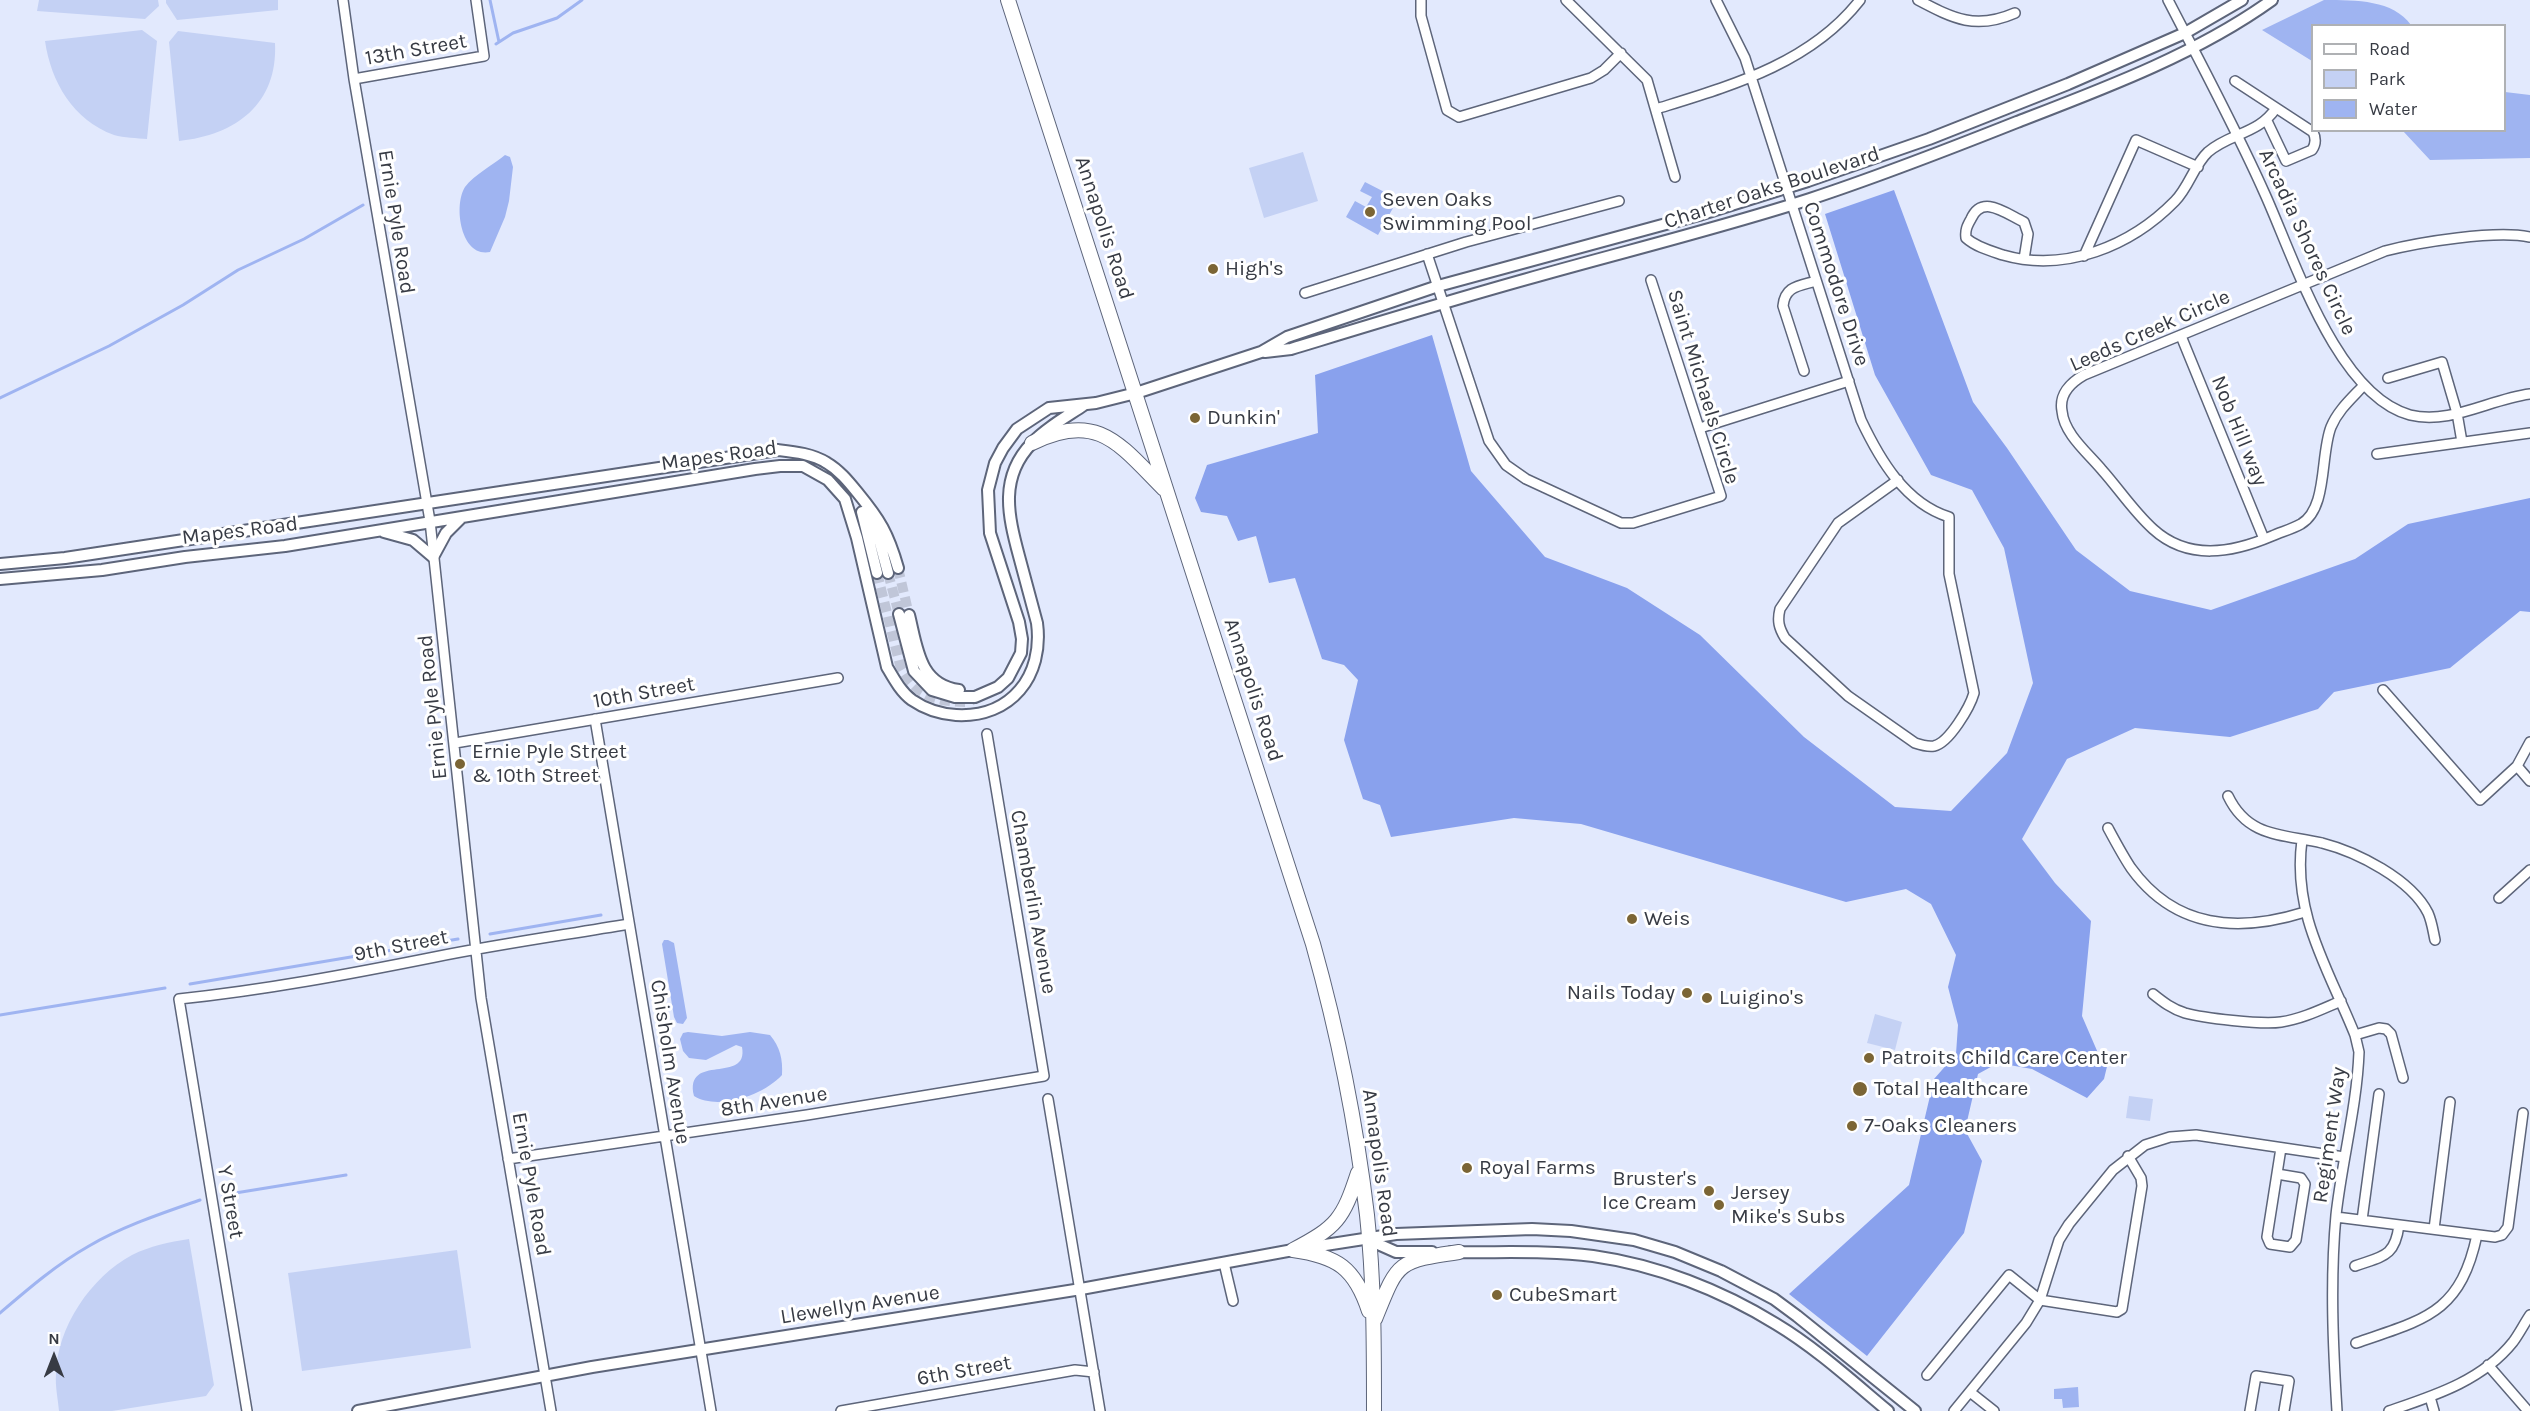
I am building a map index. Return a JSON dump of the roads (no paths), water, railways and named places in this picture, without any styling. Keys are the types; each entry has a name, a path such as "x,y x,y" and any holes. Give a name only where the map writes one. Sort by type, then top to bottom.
{"main road":[{"name":"Annapolis Road","path":"1008,0 1319,965 1339,1041 1360,1168 1369,1240 1374,1411"},
{"path":"1032,443 1055,431 1076,430 1103,434 1122,446 1167,491"},
{"path":"1293,1250 1334,1225 1349,1202 1360,1168"},
{"path":"1293,1250 1316,1253 1346,1268 1356,1280 1373,1324"},
{"path":"1373,1324 1390,1282 1404,1265 1424,1257 1459,1252"}],"street":[{"name":"Ernie Pyle Road","path":"344,0 354,79 427,504 476,950 508,1159 551,1411"},
{"name":"13th Street","path":"354,79 484,56 476,0"},
{"path":"1420,0 1424,26 1447,110 1459,117 1591,78 1621,53"},
{"path":"1566,0 1647,80 1675,177"},
{"name":"Commodore Drive","path":"1716,0 1735,35 1751,77 1848,381 1873,445 1898,480 1921,505 1949,518 1949,574 1974,693 1972,702 1948,737 1935,746 1915,742 1848,696 1785,638 1779,628 1780,609 1838,523 1898,480"},
{"path":"1656,109 1751,77 1802,52 1848,16 1860,0"},
{"path":"1918,0 1955,16 1976,22 1995,22 2015,13"},
{"name":"Arcadia Shores Circle","path":"2169,0 2264,192 2303,285 2335,345 2364,385 2379,399 2409,414 2425,417 2457,413 2498,400 2530,394"},
{"name":"Charter Oaks Boulevard","path":"1136,393 1261,352 1287,337 1438,286 1699,215 1929,139 2068,84 2185,33 2242,0"},
{"name":"Charter Oaks Boulevard","path":"1261,352 1291,349 1443,303 1699,233 1935,155 2073,100 2193,48 2272,0"},
{"path":"2235,81 2311,131"},
{"path":"2024,259 2028,234 2024,222 1990,206 1982,206 1975,210 1965,231 1966,238 1985,249 2024,259 2049,261 2084,256 2124,238 2165,210 2184,191 2208,152 2267,121 2276,108"},
{"path":"2267,121 2286,161 2312,150 2315,136 2313,132"},
{"path":"2084,256 2136,140 2198,167"},
{"path":"1305,293 1427,254 1618,201"},
{"name":"Leeds Creek Circle","path":"2364,385 2341,410 2332,426 2326,443 2318,503 2312,515 2301,524 2230,551 2212,552 2179,545 2164,538 2145,520 2069,431 2061,409 2066,391 2077,379 2303,285 2404,246 2508,234 2530,237"},
{"path":"1427,254 1443,303"},
{"name":"Saint Michaels Circle","path":"1443,303 1489,441 1506,465 1526,479 1610,519 1621,523 1633,523 1721,496 1651,280"},
{"path":"1804,371 1783,306 1784,296 1791,289 1816,281"},
{"name":"Nob Hill way","path":"2181,336 2264,539"},
{"path":"2388,378 2442,362 2457,413 2462,442"},
{"path":"1700,429 1848,381"},
{"name":"Mapes Road","path":"904,614 923,668 931,679 951,689 967,691 975,697 998,687 1008,678 1021,653 1019,622 990,533 988,490 995,463 1017,429 1049,408 1096,403 1136,393"},
{"name":"Mapes Road","path":"0,579 102,570 185,557 285,546 780,465 803,466 828,480 845,499 857,538 887,667 897,684 912,700 929,709 968,716 988,712 1013,698 1035,667 1038,654 1037,623 1008,504 1013,473 1019,459 1032,443 1052,426 1089,402"},
{"path":"2377,454 2530,433"},
{"name":"Mapes Road","path":"0,564 65,558 778,450 801,452 827,462 846,478 861,496 881,523 890,541 888,572 862,516 861,496"},
{"path":"377,530 413,540 433,557 446,533 464,516"},
{"name":"10th Street","path":"455,743 838,678"},
{"path":"2382,690 2480,800 2517,766 2530,742"},
{"name":"Chisholm Avenue","path":"595,719 711,1411"},
{"name":"Chamberlin Avenue","path":"987,734 1044,1076"},
{"path":"2517,766 2530,781"},
{"path":"2228,796 2243,819 2254,827 2275,835 2347,852 2391,876 2406,888 2427,913 2435,940"},
{"path":"2108,828 2131,868 2152,891 2178,909 2196,917 2235,925 2271,922 2305,912"},
{"name":"Regiment Way","path":"2302,840 2299,879 2305,912 2355,1035 2359,1052 2336,1217 2332,1298 2337,1411"},
{"path":"2499,898 2530,870"},
{"name":"9th Street","path":"179,999 342,976 629,924"},
{"path":"2153,994 2168,1005 2186,1013 2258,1023 2280,1022 2302,1017 2341,1001"},
{"name":"Y Street","path":"179,999 247,1411"},
{"path":"2355,1035 2379,1028 2386,1029 2391,1034 2403,1078"},
{"name":"8th Avenue","path":"508,1159 664,1137 1044,1076"},
{"path":"2362,1220 2379,1094"},
{"path":"1048,1099 1100,1411"},
{"path":"2434,1229 2451,1102"},
{"path":"2336,1217 2495,1237 2502,1235 2508,1227 2523,1113"},
{"path":"1954,1411 2025,1323 2040,1300 2059,1240 2069,1224 2128,1156 2157,1140 2182,1135 2343,1157"},
{"path":"2277,1174 2301,1178 2305,1184 2296,1240 2290,1246 2270,1244 2267,1237 2281,1148"},
{"path":"1927,1375 2009,1275 2040,1300 2117,1312 2122,1309 2142,1186 2135,1165 2128,1156"},
{"path":"2355,1266 2388,1254 2397,1242 2399,1225"},
{"name":"Llewellyn Avenue","path":"358,1411 545,1376 1081,1289 1293,1250 1396,1234 1532,1229 1612,1236 1675,1252 1721,1271 1774,1299 1915,1411"},
{"path":"2356,1343 2409,1325 2439,1310 2451,1298 2463,1279 2471,1261 2477,1235"},
{"path":"1369,1240 1396,1252 1593,1256 1648,1267 1684,1279 1776,1324 1806,1345 1888,1411"},
{"path":"1224,1263 1233,1301"},
{"path":"2389,1411 2458,1385 2488,1365 2512,1343 2530,1315"},
{"path":"2488,1365 2528,1411"},
{"name":"6th Street","path":"840,1411 1075,1371 1094,1372"},
{"path":"2250,1411 2256,1376 2289,1381 2284,1411"},
{"path":"1970,1392 1994,1411"},
{"path":"2430,1397 2434,1411"}],"water":[{"path":"2324,0 2361,1 2384,6 2410,24 2311,24 2311,60 2262,30"},
{"path":"2506,92 2530,95 2530,158 2430,160 2404,132 2506,132"},
{"path":"505,155 510,157 513,167 505,217 490,252 480,252 472,247 462,229 461,195 473,178"},
{"name":"Seven Oaks Swimming Pool","path":"1365,182 1398,199 1378,235 1346,217 1355,201 1366,207 1372,197 1360,191"},
{"path":"664,940 674,943 687,1018 683,1024 677,1023 674,1017 662,944"},
{"path":"750,1032 770,1035 780,1054 782,1075 764,1089 740,1099 715,1102 694,1096 693,1083 698,1075 736,1064 742,1058 742,1047 736,1045 706,1060 689,1058 683,1051 680,1039 683,1033 722,1036"},
{"path":"2078,1387 2079,1407 2063,1408 2062,1399 2054,1399 2054,1389"}],"waterway":[{"path":"490,0 499,42"},
{"path":"496,44 513,33 557,18 582,0"},
{"path":"0,398 109,346 183,305 238,270 304,239 363,205"},
{"path":"490,934 601,915"},
{"path":"190,984 458,939"},
{"path":"0,1015 165,988"},
{"path":"223,1195 346,1175"},
{"path":"0,1313 54,1269 89,1246 129,1226 200,1200"}],"tunnel":[{"path":"898,568 909,615"},
{"path":"877,573 900,665 906,676 928,696 947,701 970,702 973,699"},
{"path":"888,573 899,614"}],"place":[{"name":"Seven Oaks Swimming Pool","path":"1370,212"},
{"name":"High's","path":"1213,269"},
{"name":"Dunkin'","path":"1195,418"},
{"name":"Ernie Pyle Street & 10th Street","path":"460,764"},
{"name":"Weis","path":"1632,919"},
{"name":"Nails Today","path":"1687,993"},
{"name":"Luigino's","path":"1707,998"},
{"name":"Patroits Child Care Center","path":"1869,1058"},
{"name":"Total Healthcare","path":"1860,1089"},
{"name":"7-Oaks Cleaners","path":"1852,1126"},
{"name":"Royal Farms","path":"1467,1168"},
{"name":"Bruster's Ice Cream","path":"1709,1191"},
{"name":"Jersey Mike's Subs","path":"1719,1205"},
{"name":"CubeSmart","path":"1497,1295"}]}
